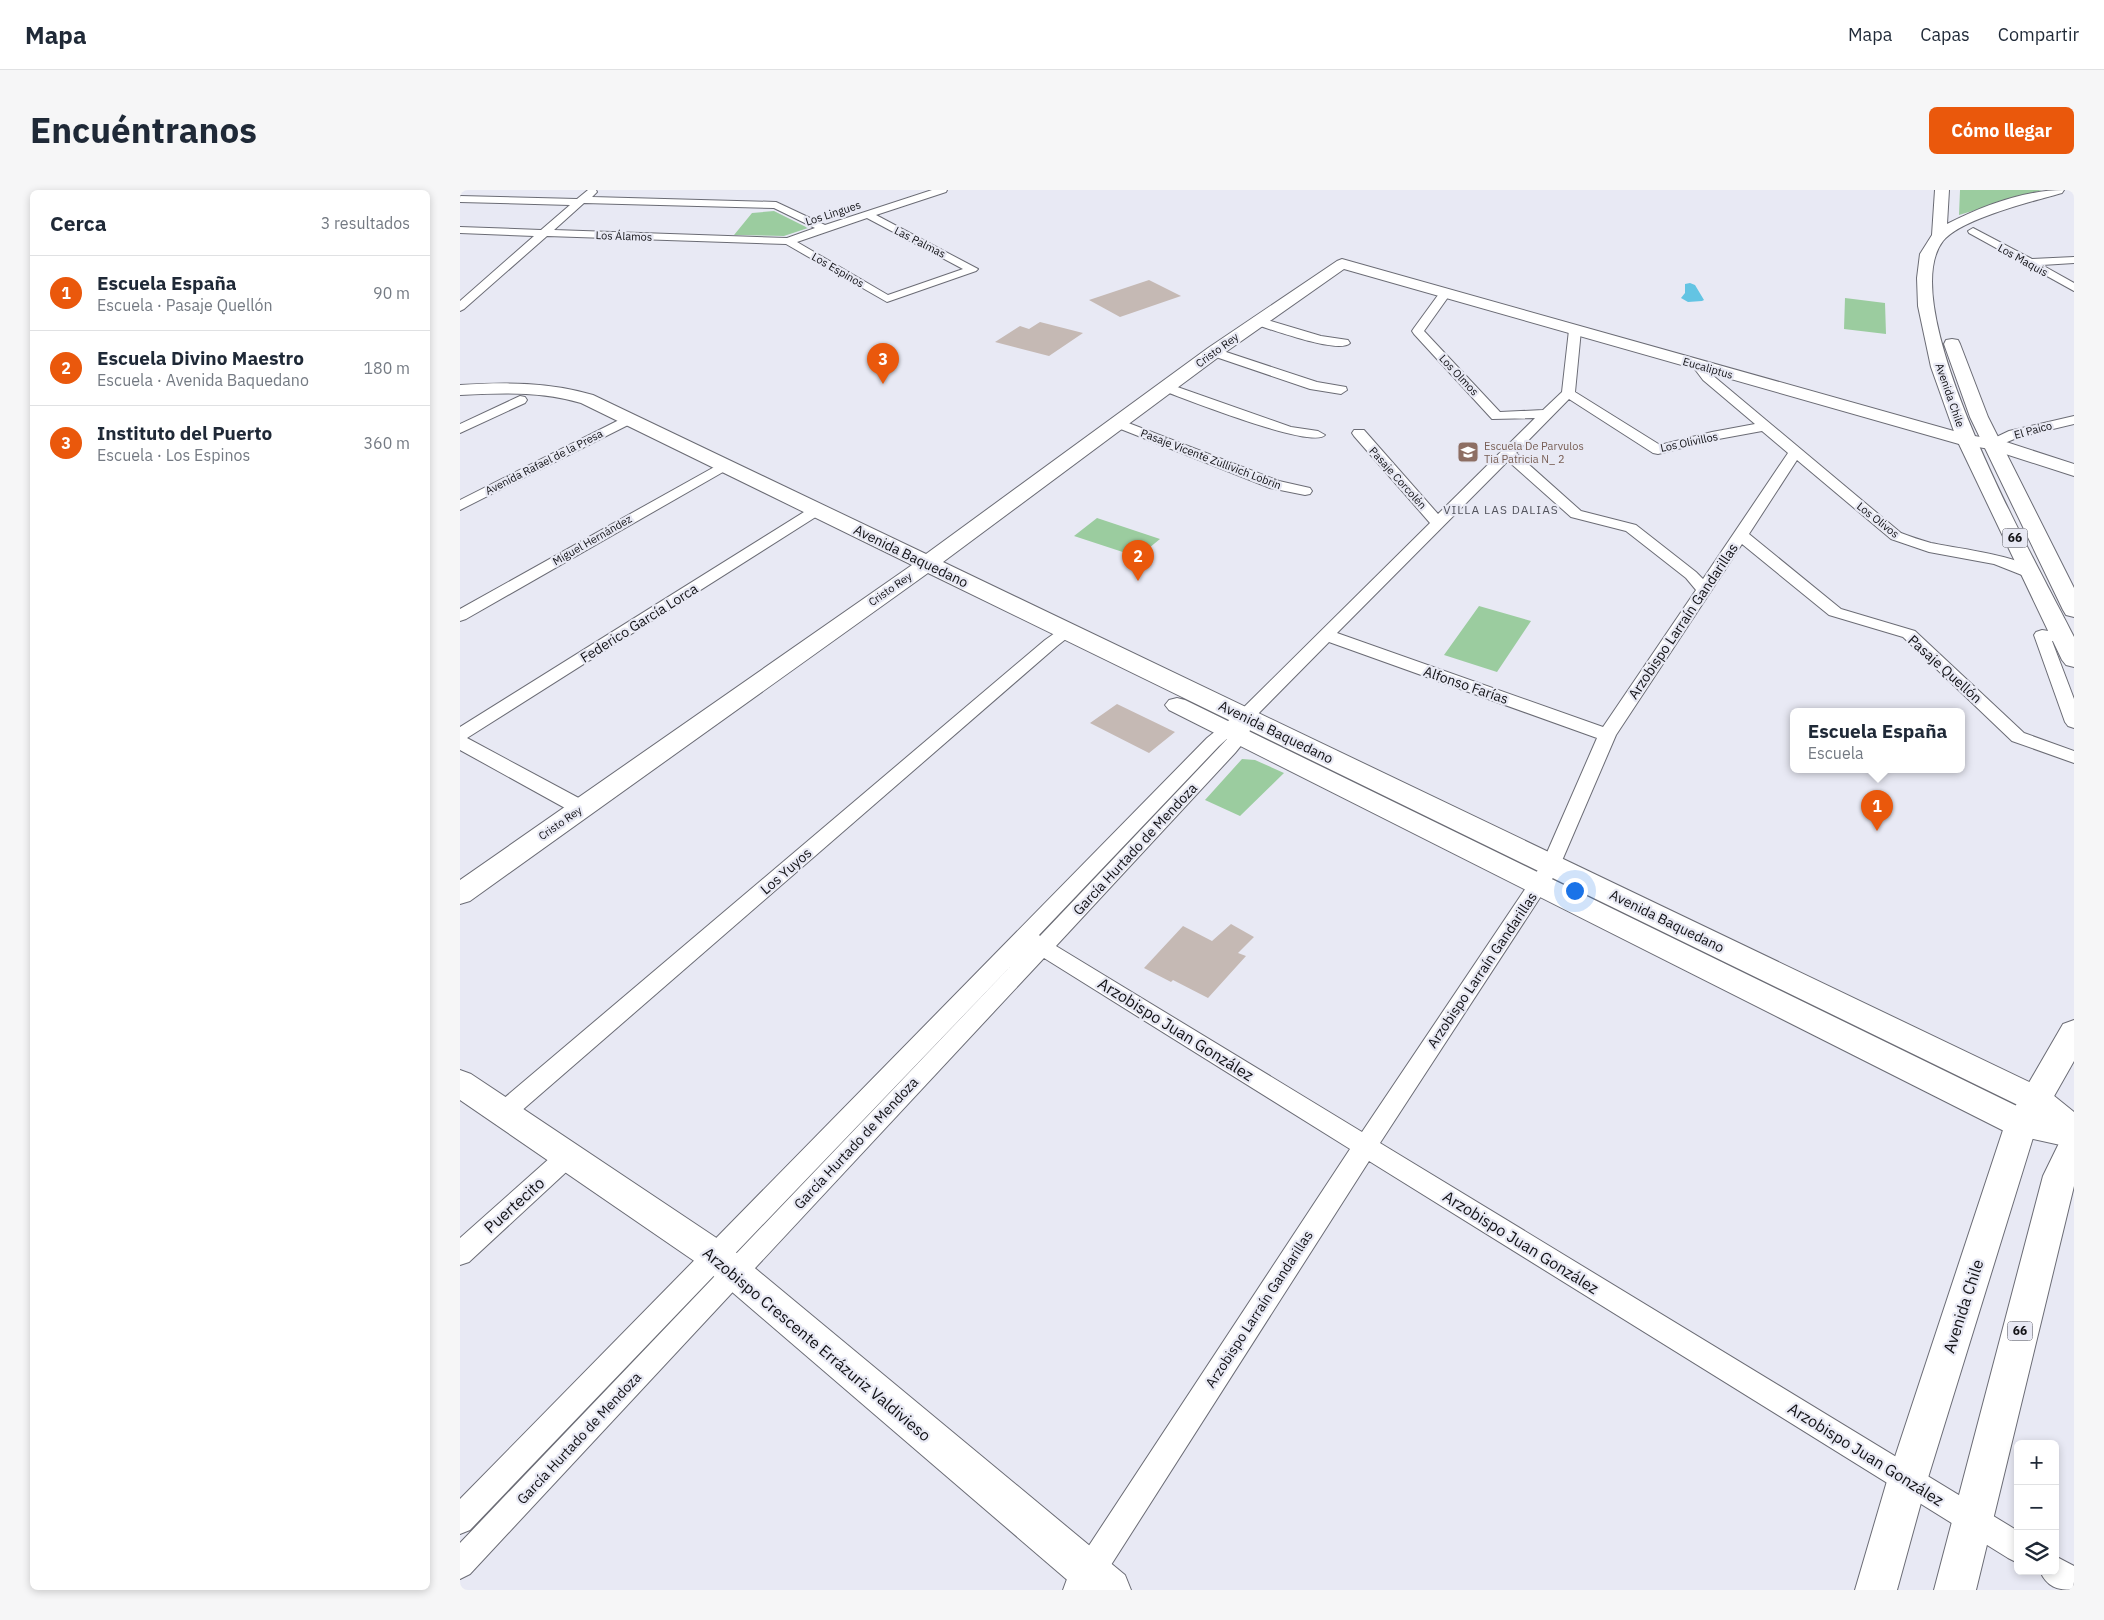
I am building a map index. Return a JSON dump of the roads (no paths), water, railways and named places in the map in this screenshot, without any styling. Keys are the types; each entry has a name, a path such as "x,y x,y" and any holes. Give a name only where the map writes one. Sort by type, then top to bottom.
{"main road":[{"path":"1939,236 1942,190"},
{"name":"Avenida Chile","path":"2057,190 1972,218 1954,226 1939,236 1927,253 1925,284 1927,309 1939,365 1966,440 2074,660"},
{"path":"1956,243 1973,231 1990,223 2074,194"},
{"name":"Eucaliptus","path":"1342,264 1966,440 1992,444 2074,470"},
{"name":"Cristo Rey","path":"460,894 919,569 1257,321 1342,264"},
{"name":"Avenida Chile","path":"1949,330 1968,392 2074,610"},
{"name":"Avenida Baquedano","path":"460,390 508,387 558,391 587,399 620,423 1060,637 1236,728 1545,874 2029,1112 2074,1132"},
{"name":"Avenida Baquedano","path":"460,401 520,400 570,409 620,423"},
{"name":"Avenida Chile","path":"1876,1590 1907,1481 2029,1112 2074,1032"},
{"name":"Arzobispo Crescente Errázuriz Valdivieso","path":"460,1083 725,1264 1093,1584"},
{"name":"66","path":"1955,1590 2060,1176 2074,1145"}],"street":[{"path":"460,307 580,201 596,190"},
{"name":"Los Lingues","path":"788,241 942,190"},
{"path":"460,199 776,205 826,228"},
{"name":"Las Palmas","path":"868,215 972,269 887,299"},
{"name":"Los Álamos","path":"460,230 788,241"},
{"name":"Los Maquis","path":"1973,231 2074,288"},
{"name":"Los Espinos","path":"788,241 887,299"},
{"path":"2029,263 2074,260"},
{"name":"Los Olmos","path":"1445,293 1418,331 1497,416 1547,414"},
{"path":"1257,321 1320,340 1344,343"},
{"path":"1568,392 1575,330"},
{"path":"1214,352 1314,386 1341,390"},
{"path":"1697,364 1707,377 1795,453"},
{"path":"1166,388 1289,431 1318,435"},
{"name":"García Hurtado de Mendoza","path":"460,1564 725,1264 1236,728 1568,392"},
{"name":"Los Olivillos","path":"1568,392 1658,450 1712,436 1765,426"},
{"path":"460,429 520,400"},
{"name":"El Paico","path":"1992,444 2014,434 2074,420"},
{"name":"Avenida Rafael de la Presa","path":"460,506 620,423"},
{"name":"Pasaje Vicente Zullivich Lobrin","path":"1118,424 1275,485 1305,491"},
{"name":"Pasaje Corcolén","path":"1358,433 1438,523"},
{"path":"1508,453 1576,514 1631,528 1691,575 1704,590"},
{"name":"Arzobispo Larraín Gandarillas","path":"1093,1584 1365,1146 1545,874 1607,735 1795,453"},
{"name":"Los Olivos","path":"1795,453 1896,536 1913,544 2004,561 2032,574"},
{"name":"Miguel Hernández","path":"460,616 717,470"},
{"name":"Federico García Lorca","path":"460,735 809,515"},
{"name":"Pasaje Quellón","path":"1741,535 1835,612 1909,634 2018,737 2074,757"},
{"path":"2062,637 2042,635 2074,722"},
{"name":"Alfonso Farías","path":"1326,636 1607,735"},
{"name":"Los Yuyos","path":"504,1112 1060,637"},
{"path":"460,742 581,808"},
{"name":"Arzobispo Juan González","path":"1033,941 2014,1546"},
{"name":"Puertecito","path":"460,1254 568,1156"},
{"name":"García Hurtado de Mendoza","path":"460,1520 725,1264"},
{"path":"2059,1574 2074,1583"}],"water":[{"path":"1685,284 1695,285 1704,300 1688,302 1681,298 1685,293"}],"place":[{"name":"Instituto del Puerto","path":"883,384"},
{"name":"Escuela De Parvulos Tia Patricia N_ 2","path":"1468,452"},
{"name":"Escuela Divino Maestro","path":"1138,581"},
{"name":"Escuela España","path":"1877,831"}],"district":[{"name":"VILLA LAS DALIAS","path":"1501,510"}]}
